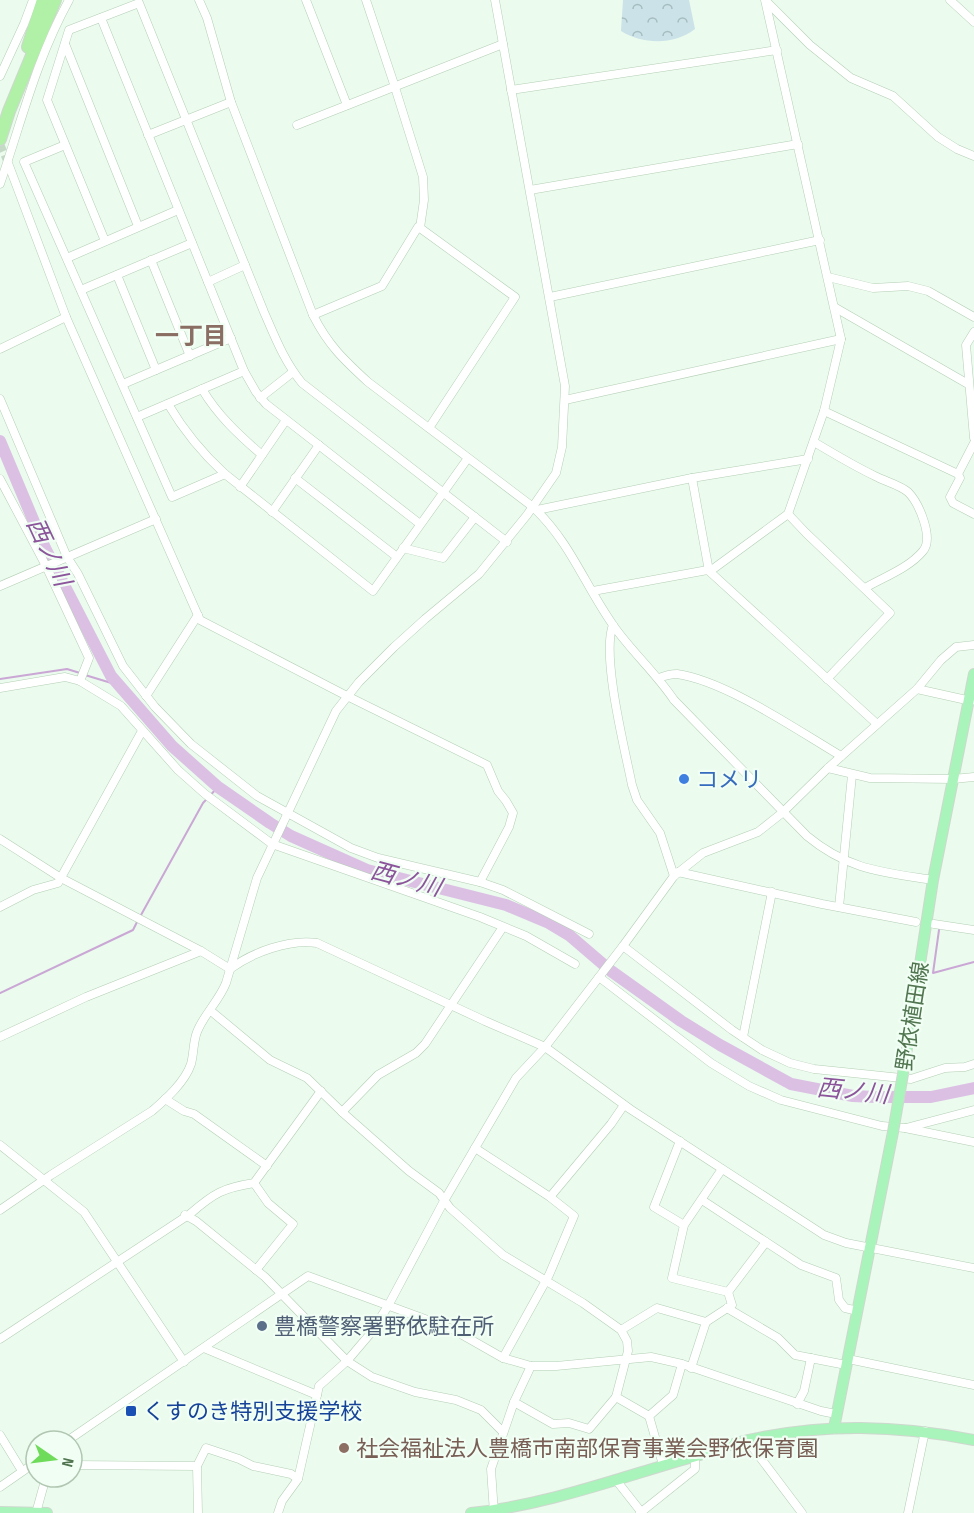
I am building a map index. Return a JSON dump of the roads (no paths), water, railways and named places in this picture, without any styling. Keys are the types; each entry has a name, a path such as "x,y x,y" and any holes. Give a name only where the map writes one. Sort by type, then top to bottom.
{"highway":[{"path":"0,139 43,0"},
{"path":"9,111 56,0"}],"main road":[{"name":"野依植田線","path":"834,1428 893,1132 933,880 971,701 974,674"},
{"path":"471,1513 494,1512 561,1497 747,1440 806,1430 882,1428 925,1431 974,1440"},
{"path":"0,1512 47,1513"}],"street":[{"path":"0,76 33,0"},
{"path":"0,184 39,63 69,0"},
{"path":"199,0 207,18 231,102 313,315 324,337 368,382 535,509 558,532 613,625 659,678 674,700 782,813 823,850 871,870 933,880"},
{"path":"306,0 347,105"},
{"path":"366,0 424,186 420,228"},
{"path":"0,1210 44,1179 152,1111 185,1074 190,1064 197,1031 220,998 257,878 336,711 359,682 425,619 472,581 535,509 556,472 562,447 565,386 495,0"},
{"path":"593,591 709,571 788,514 824,411 841,339 765,0"},
{"path":"765,0 810,45 851,78 896,98 938,137 974,156"},
{"path":"950,0 974,22"},
{"path":"105,241 46,100 69,30 138,3 283,356 293,372 302,383 507,542"},
{"path":"101,18 244,371 260,398 420,524"},
{"path":"65,44 138,226"},
{"path":"297,125 503,44"},
{"path":"511,90 777,50"},
{"path":"148,135 231,102"},
{"path":"530,190 798,144"},
{"path":"65,145 24,162 172,497 225,474"},
{"path":"8,163 66,317 198,615 204,623 487,765 498,791 513,813 509,827 480,882"},
{"path":"67,258 178,210"},
{"path":"313,315 382,286 418,227 420,228"},
{"path":"420,228 515,297 429,428"},
{"path":"550,297 820,240"},
{"path":"81,290 192,243"},
{"path":"151,260 190,356"},
{"path":"208,282 245,265"},
{"path":"117,275 156,370"},
{"path":"828,277 873,288 908,286 928,291 974,317"},
{"path":"834,307 968,384"},
{"path":"0,349 66,317"},
{"path":"974,333 966,345 974,441 958,474 960,478 950,501 974,514"},
{"path":"123,384 231,338"},
{"path":"565,400 841,339"},
{"path":"137,417 244,371"},
{"path":"260,398 293,372"},
{"path":"202,389 213,407 262,455"},
{"path":"0,399 67,557 78,574 123,666 146,696 191,744 257,796 351,848 378,858 480,882 519,897 589,934"},
{"path":"168,404 202,453 225,474 373,591 468,459"},
{"path":"824,411 958,474"},
{"path":"240,487 286,420"},
{"path":"814,442 847,462 907,492 926,526 928,543 925,550 912,561 865,588"},
{"path":"272,512 319,445"},
{"path":"535,509 692,478 808,459"},
{"path":"296,477 397,557"},
{"path":"692,478 709,571 877,724"},
{"path":"0,479 47,566 89,658 80,680"},
{"path":"788,514 890,613 827,679"},
{"path":"403,548 443,558 475,517"},
{"path":"0,586 156,519"},
{"path":"146,696 198,615"},
{"path":"613,625 609,635 609,646 614,690 632,785 638,800 660,833 676,874"},
{"path":"278,1513 282,1501 298,1479 319,1386 347,1361 370,1334 388,1306 444,1200 516,1078 545,1047 676,874 703,853 758,832 782,813 841,756 917,689 941,660 956,647 974,645"},
{"path":"659,678 675,674 709,684 741,698 841,756"},
{"path":"0,688 65,677 80,680 121,706 178,770 208,797 272,844 526,936 575,964"},
{"path":"917,689 971,701"},
{"path":"0,907 33,890 58,883 142,731"},
{"path":"828,768 870,778 974,777"},
{"path":"839,907 852,775"},
{"path":"0,839 61,878 201,951 230,969"},
{"path":"676,874 916,922"},
{"path":"743,1037 771,892"},
{"path":"934,924 974,930"},
{"path":"342,1112 378,1075 416,1053 425,1044 503,927"},
{"path":"230,969 241,961 287,945 317,943 545,1047 624,1105 824,1235 846,1243 974,1268"},
{"path":"623,946 743,1037 762,1050 790,1063 814,1069 891,1079 911,1079 945,1068 974,1064"},
{"path":"0,1037 86,997 201,951"},
{"path":"599,977 711,1063 749,1086 781,1100 882,1126 905,1128 974,1142"},
{"path":"211,1011 270,1060 307,1078 409,1171 439,1193 503,1255 583,1303 621,1330 627,1341 626,1358 616,1397 589,1429 569,1423 553,1424 514,1402"},
{"path":"0,1340 185,1215 190,1214 220,1191 228,1187 254,1183 321,1091"},
{"path":"165,1099 184,1111 194,1114 267,1166"},
{"path":"550,1197 624,1105"},
{"path":"905,1128 974,1110"},
{"path":"680,1141 654,1207 684,1225"},
{"path":"0,1145 84,1212 184,1362"},
{"path":"475,1148 550,1197 574,1216 544,1281 503,1358"},
{"path":"723,1169 684,1225 672,1278 728,1292"},
{"path":"254,1183 268,1203 293,1224 256,1270"},
{"path":"702,1200 801,1265 836,1278 839,1300 845,1308 858,1311"},
{"path":"185,1215 196,1221 282,1293 347,1361 372,1377 415,1392 456,1400 481,1410 503,1432"},
{"path":"728,1292 766,1242"},
{"path":"84,1430 308,1276 452,1329 503,1358 531,1366 556,1366 651,1357 682,1364 797,1404 836,1414"},
{"path":"691,1368 706,1322 732,1305 728,1292"},
{"path":"621,1330 657,1308 706,1322"},
{"path":"727,1308 778,1338 795,1355 974,1385"},
{"path":"204,1348 316,1395"},
{"path":"797,1404 804,1391 811,1358"},
{"path":"649,1416 673,1395 682,1364"},
{"path":"494,1512 491,1469 514,1402 531,1366"},
{"path":"616,1397 649,1416 663,1465"},
{"path":"908,1513 925,1431"},
{"path":"0,1435 22,1471 0,1487"},
{"path":"747,1440 802,1513"},
{"path":"198,1513 197,1466 206,1448 253,1466 291,1474 298,1479"},
{"path":"616,1480 641,1513 695,1469 695,1456"},
{"path":"84,1465 197,1466"},
{"path":"36,1513 43,1489"}],"waterway":[{"name":"西ノ川","path":"0,441 45,548 111,676 172,746 218,787 270,823 291,836 367,870 506,905 549,923 569,935 611,971 681,1021 791,1084 853,1096 875,1097 931,1097 974,1088"},
{"path":"0,679 67,669 80,673"},
{"path":"85,675 118,685"},
{"path":"141,915 203,803 218,787"},
{"path":"0,993 133,930 137,922"},
{"path":"939,930 933,973 974,962"}],"tunnel":[{"path":"0,144 8,163"}],"place":[{"name":"コメリ","path":"684,779"},
{"name":"豊橋警察署野依駐在所","path":"262,1326"},
{"name":"くすのき特別支援学校","path":"131,1411"},
{"name":"社会福祉法人豊橋市南部保育事業会野依保育園","path":"344,1448"}],"district":[{"name":"一丁目","path":"191,336"}]}
